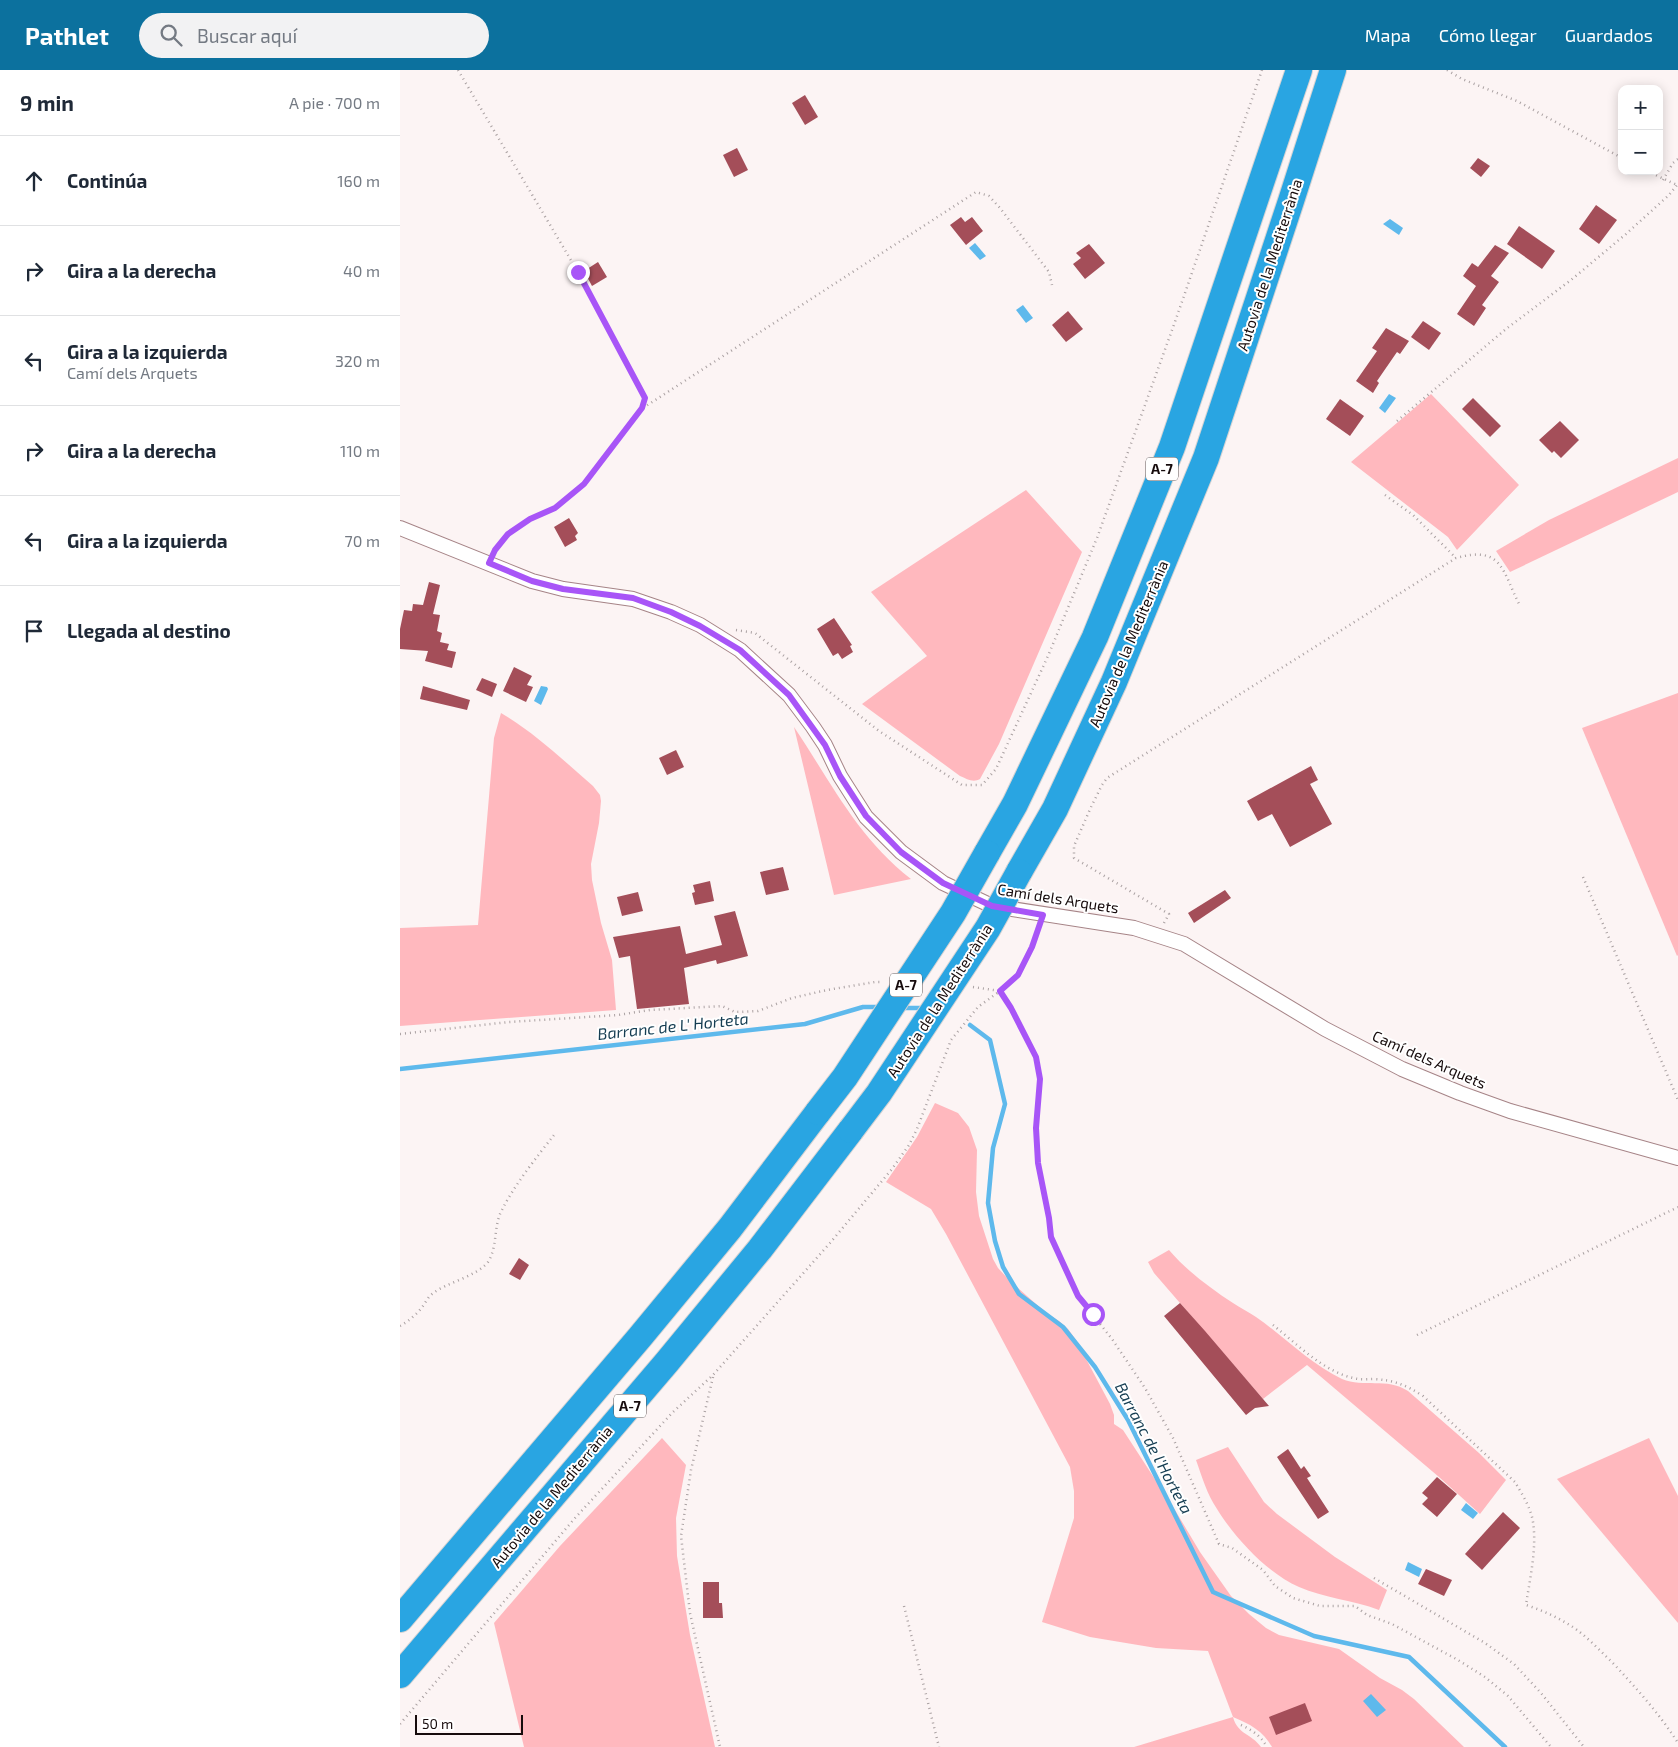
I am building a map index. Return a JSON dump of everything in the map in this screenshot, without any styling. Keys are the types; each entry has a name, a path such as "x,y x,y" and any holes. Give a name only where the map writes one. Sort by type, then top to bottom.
{"highway":[{"name":"A-7","path":"400,1619 730,1228 845,1077 953,913 1015,804 1095,637 1172,447 1299,70"},
{"name":"Autovia de la Mediterrània","path":"400,1675 667,1362 748,1264 879,1093 988,928 1054,809 1114,682 1206,458 1333,70"}],"street":[{"name":"Camí dels Arquets","path":"400,528 532,581 563,589 633,598 671,612 700,626 740,650 789,695 825,745 840,776 866,816 901,852 943,883 992,906 1134,928 1184,944 1325,1029 1402,1069 1510,1111 1678,1158"}],"path":[{"path":"458,70 578,272 645,398 642,408"},
{"path":"700,626 755,633 879,731 962,785 982,785 996,769 1048,656 1098,538 1262,70"},
{"path":"1447,70 1462,79 1517,101 1618,156"},
{"path":"1664,180 1673,163 1678,159"},
{"path":"1397,421 1506,330 1571,280 1626,234 1677,186 1655,175"},
{"path":"489,563 495,550 508,534 530,519 555,508 584,484 642,408 976,192 989,196 1000,208 1049,272 1052,285"},
{"path":"1385,494 1413,515 1456,558"},
{"path":"1158,936 1169,914 1074,858 1074,846 1102,785 1108,778 1456,558 1478,553 1488,555 1496,560 1520,606"},
{"path":"1583,877 1678,1100"},
{"path":"400,1724 582,1511 673,1412 713,1375 830,1243 892,1168 917,1130 951,1040 978,1007 1018,975 1032,947 1043,915"},
{"path":"400,1034 510,1022 618,1015 650,1010 722,1006 735,1012 758,1011 792,998 827,990 884,982"},
{"path":"968,987 1000,991 1011,1008 1036,1057 1040,1079 1036,1128 1038,1163 1051,1237 1078,1296 1112,1339 1145,1388 1173,1438 1219,1544 1232,1548 1263,1570 1275,1586 1293,1598 1320,1606 1355,1606 1367,1615 1398,1627 1458,1660 1508,1696 1551,1747"},
{"path":"400,1326 423,1306 430,1295 448,1284 476,1272 486,1264 491,1257 500,1215 523,1177 554,1135"},
{"path":"1417,1336 1678,1207"},
{"path":"1273,1325 1320,1362 1339,1373 1355,1379 1392,1381 1407,1385 1423,1396 1514,1482 1525,1499 1533,1520 1534,1538 1526,1605 1570,1624 1594,1644 1640,1692 1663,1720 1678,1743"},
{"path":"713,1375 691,1470 680,1536 690,1613 720,1747"},
{"path":"1374,1578 1486,1644 1514,1664 1542,1693 1584,1747"},
{"path":"904,1606 939,1747"},
{"path":"1241,1725 1251,1730 1267,1747"}],"shaded area":[{"path":"1431,394 1519,485 1457,550 1448,537 1351,462"},
{"path":"1678,458 1678,492 1510,572 1496,551 1549,520"},
{"path":"1026,490 1082,552 999,744 980,779 972,781 960,776 862,704 927,656 871,592"},
{"path":"1678,693 1678,955 1677,956 1582,728"},
{"path":"501,713 526,729 548,747 593,786 600,795 599,823 591,864 592,880 601,923 612,960 616,1010 400,1026 400,928 478,925 494,738"},
{"path":"794,727 860,827 892,863 911,879 834,895"},
{"path":"935,1103 958,1113 969,1127 977,1150 976,1192 979,1216 993,1259 998,1268 1045,1312 1068,1329 1076,1340 1110,1404 1114,1415 1114,1424 1123,1430 1200,1552 1231,1596 1266,1628 1279,1635 1339,1649 1414,1699 1464,1747 1272,1747 1255,1729 1233,1717 1208,1651 1156,1648 1090,1637 1042,1622 1074,1518 1074,1491 1070,1467 931,1209 886,1182 917,1137"},
{"path":"1169,1250 1183,1265 1207,1285 1256,1317 1330,1373 1350,1382 1392,1384 1408,1391 1479,1453 1506,1480 1480,1514 1307,1365 1263,1399 1154,1273 1148,1262"},
{"path":"662,1438 686,1465 676,1518 677,1556 690,1635 715,1747 524,1747 494,1623 560,1546"},
{"path":"1649,1438 1678,1496 1678,1623 1557,1479"},
{"path":"1228,1447 1264,1502 1277,1514 1335,1557 1387,1590 1379,1610 1299,1587 1275,1573 1242,1543 1213,1503 1196,1460"},
{"path":"1233,1717 1241,1731 1261,1747 1134,1747"}],"water":[{"path":"1390,219 1403,228 1399,235 1383,224"},
{"path":"975,243 986,256 980,260 969,248"},
{"path":"1023,305 1033,318 1026,323 1016,310"},
{"path":"1389,394 1396,398 1385,413 1379,408"},
{"path":"541,686 548,689 541,705 534,701"},
{"path":"1466,1503 1478,1513 1473,1519 1461,1510"},
{"path":"1408,1562 1422,1569 1419,1577 1405,1570"},
{"path":"1371,1694 1386,1710 1377,1717 1363,1701"}],"building":[{"path":"805,95 818,117 805,125 792,103"},
{"path":"737,148 748,170 734,177 723,155"},
{"path":"1478,158 1490,166 1481,177 1470,168"},
{"path":"1596,205 1617,220 1599,244 1579,229"},
{"path":"961,217 965,222 972,217 983,231 966,245 950,225"},
{"path":"1519,226 1555,251 1542,269 1507,244"},
{"path":"1089,244 1105,263 1085,279 1073,264 1081,258 1076,253"},
{"path":"1495,245 1509,253 1491,276 1499,282 1482,305 1486,308 1474,326 1457,314 1476,286 1463,276 1472,263 1478,267"},
{"path":"598,262 607,277 592,286 584,271"},
{"path":"1068,311 1083,329 1066,342 1052,325"},
{"path":"1423,321 1441,333 1429,350 1411,337"},
{"path":"1386,328 1409,341 1400,354 1397,352 1377,381 1379,383 1373,393 1356,381 1377,351 1372,348"},
{"path":"1473,398 1501,426 1490,437 1462,409"},
{"path":"1340,399 1364,416 1350,436 1326,419"},
{"path":"1560,421 1579,440 1561,458 1554,451 1552,453 1539,440"},
{"path":"569,518 578,533 575,536 577,540 565,547 554,527"},
{"path":"429,582 440,585 433,614 440,615 437,631 442,633 440,642 449,644 447,650 456,652 452,668 425,661 428,651 400,649 400,629 404,610 412,611 413,604 423,605"},
{"path":"834,618 852,645 850,646 853,652 842,659 838,653 833,656 817,629"},
{"path":"514,667 532,676 527,685 533,687 526,702 503,691"},
{"path":"482,678 497,684 492,697 476,690"},
{"path":"423,686 470,700 467,710 420,699"},
{"path":"676,750 684,767 667,775 659,758"},
{"path":"1311,766 1318,780 1310,784 1332,824 1290,847 1272,814 1258,821 1247,801"},
{"path":"783,867 789,890 766,895 760,872"},
{"path":"710,881 714,901 695,905 692,893 695,892 693,885"},
{"path":"1225,890 1231,898 1194,923 1188,913"},
{"path":"638,892 643,911 622,916 617,897"},
{"path":"735,911 748,956 717,964 716,960 684,968 689,1004 637,1009 630,956 619,958 613,937 680,926 686,954 722,945 714,916"},
{"path":"519,1258 529,1265 520,1280 509,1274"},
{"path":"1180,1303 1269,1406 1255,1408 1246,1415 1164,1316"},
{"path":"1288,1449 1301,1469 1304,1466 1311,1476 1307,1478 1329,1512 1318,1519 1277,1457"},
{"path":"1437,1477 1457,1494 1437,1517 1422,1504 1428,1498 1422,1493"},
{"path":"1503,1512 1520,1528 1482,1570 1465,1554"},
{"path":"1426,1569 1452,1580 1444,1596 1418,1584"},
{"path":"703,1582 719,1582 719,1603 722,1603 723,1618 703,1618"},
{"path":"1305,1703 1312,1721 1276,1735 1269,1717"}],"waterway":[{"name":"Barranc de L' Horteta","path":"400,1069 805,1024 863,1007 881,1007"},
{"name":"Barranc de L' Horteta","path":"901,1008 924,1008"},
{"name":"Barranc de l'Horteta","path":"970,1025 990,1040 1005,1104 993,1148 988,1203 995,1241 1003,1267 1019,1294 1063,1327 1095,1367 1128,1420 1213,1592 1314,1636 1409,1657 1505,1747"}],"route":[{"path":"578,272 645,398 642,408 584,484 555,508 530,519 508,534 495,550 489,563 532,581 563,589 633,598 671,612 700,626 740,650 789,695 814,727 840,776 866,816 901,852 943,883 992,906 1043,915 1032,947 1018,975 1000,991 1011,1008 1036,1057 1040,1079 1036,1128 1038,1163 1051,1237 1078,1296 1093,1314"}]}
